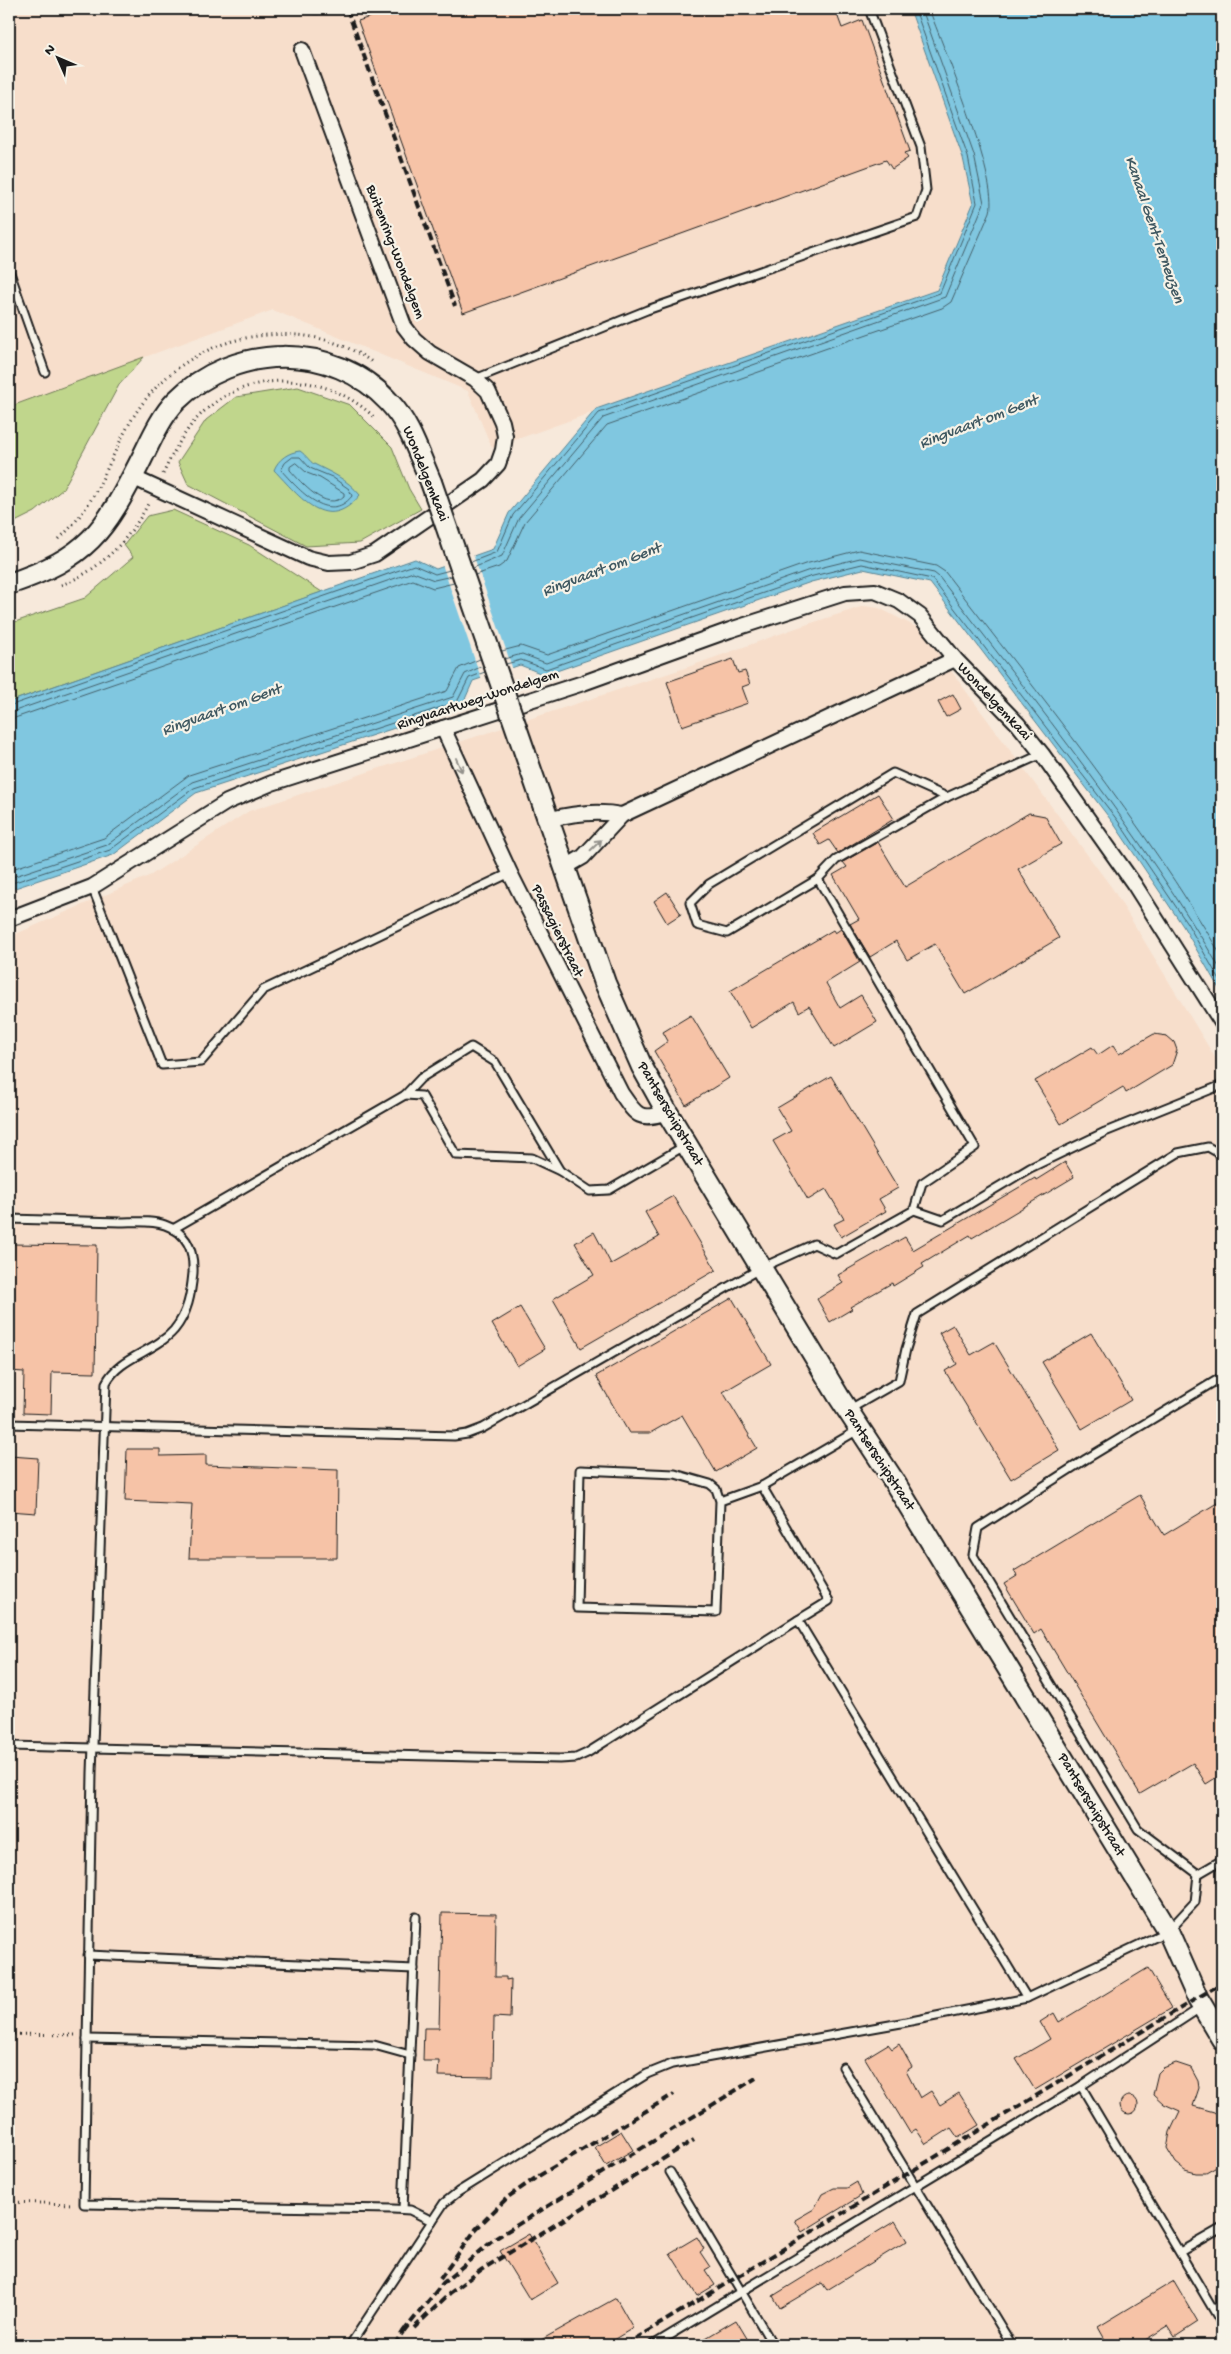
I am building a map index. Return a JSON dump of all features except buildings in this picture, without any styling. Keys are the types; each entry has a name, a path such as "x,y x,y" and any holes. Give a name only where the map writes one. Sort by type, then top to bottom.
{"main road":[{"name":"Wondelgemkaai","path":"9,584 41,573 69,558 91,541 108,520 162,418 190,388 231,365 255,358 278,356 308,358 336,365 351,372 378,390 391,403 410,431 431,482 564,868"},
{"name":"Pantserschipstraat","path":"564,868 605,983 622,1024 667,1112 859,1429 892,1478 1168,1931 1203,2007 1222,2039"}],"street":[{"name":"Buitenring-Wondelgem","path":"132,477 308,558 329,563 351,562 375,554 483,480 498,464 505,436 502,422 488,391 475,379 430,353 404,326 302,50"},
{"name":"Ringvaartweg-Wondelgem","path":"9,919 92,886 227,802 272,783 583,683 730,630 845,593 875,591 899,601 920,616 955,659"},
{"name":"Wondelgemkaai","path":"564,868 583,856 622,815 955,659 1018,724 1042,754 1134,884 1222,1023"},
{"name":"Passagierstraat","path":"443,728 510,873 620,1093 633,1110 642,1117 650,1118 667,1112"},
{"path":"547,820 565,815 602,811 622,815"}],"lane":[{"path":"475,379 647,310 917,217 926,190 921,147 869,9"},
{"path":"9,270 45,372"},
{"path":"946,797 893,773 709,884 690,903 697,925 728,933 818,879 836,860 946,797 1042,754"},
{"path":"92,886 162,1065 201,1062 263,990 377,938 510,873"},
{"path":"9,1424 454,1436 468,1434 483,1428 761,1268 814,1244 836,1254 914,1210 922,1183 975,1147 818,879"},
{"path":"173,1229 405,1095 421,1078 470,1047 495,1062 560,1171"},
{"path":"914,1210 943,1220 1030,1168 1105,1132 1222,1085"},
{"path":"405,1095 422,1096 456,1155 532,1158 560,1171 590,1190 609,1190 687,1145"},
{"path":"848,1411 899,1381 906,1349 917,1314 1178,1153 1208,1147 1222,1155"},
{"path":"9,1219 155,1222 173,1229 186,1239 191,1247 192,1276 186,1311 180,1323 165,1339 109,1375 106,1383 93,1748 84,2204 403,2209 410,2210 432,2221"},
{"path":"1198,1874 1138,1829 973,1555 978,1528 1222,1377"},
{"path":"720,1501 762,1486 859,1429"},
{"path":"580,1470 675,1474 710,1484 716,1488 720,1501 716,1612 577,1608 580,1470"},
{"path":"9,1746 576,1758 587,1753 829,1601 762,1486"},
{"path":"798,1620 1027,1998"},
{"path":"1198,1874 1222,1860"},
{"path":"350,2345 444,2203 458,2192 647,2074 672,2064 901,2023 1027,1998 1168,1931 1195,1902 1198,1874"},
{"path":"403,2209 416,1917"},
{"path":"88,1955 414,1969"},
{"path":"653,2345 1081,2086 1203,2007"},
{"path":"87,2037 374,2045 410,2055"},
{"path":"843,2067 1012,2345"},
{"path":"1081,2086 1222,2324"},
{"path":"670,2172 773,2345"},
{"path":"1180,2252 1222,2228"}],"path":[{"path":"156,488 175,449 192,424 213,404 239,389 268,381 296,380 326,386 352,398 380,424"},
{"path":"54,543 78,521 95,496 109,466"},
{"path":"9,2034 87,2037"},
{"path":"9,2202 84,2204"}],"shaded area":[{"path":"9,9 910,9 963,158 973,204 937,290 492,448 468,391 273,310 9,407"},
{"path":"864,606 879,608 920,629 1112,888 1222,1069 1222,2345 9,2345 9,937 151,875 249,811 688,667"}],"green space":[{"path":"144,357 119,385 63,489 35,512 9,525 9,407"},
{"path":"298,387 350,405 392,447 409,489 421,509 360,543 306,546 188,484 178,462 206,420 236,397"},
{"path":"173,510 249,545 322,592 9,702 9,624 85,598 133,557 124,545 147,516"}],"water":[{"path":"910,9 1222,9 1222,994 1183,926 1114,824 930,583 863,569 811,582 545,675 520,665 473,681 462,706 196,793 113,855 9,890 9,702 415,559 436,569 493,549 509,513 596,409 937,290 973,204 963,158"},
{"path":"300,451 312,463 344,481 360,495 348,507 336,512 325,512 314,508 274,470 284,457"}],"pier":[{"path":"473,554 513,670 482,681 442,564"}],"railway":[{"path":"347,9 455,306"},
{"path":"364,9 367,18"},
{"path":"625,2345 1222,1983"},
{"path":"403,2332 443,2283 496,2238 756,2078"},
{"path":"440,2279 476,2229 508,2197 537,2177 674,2094"},
{"path":"414,2328 450,2293 481,2270 694,2140"},
{"path":"394,2345 407,2326"}],"water label":[{"name":"Kanaal Gent-Terneuzen","path":"1153,230"},
{"name":"Ringvaart om Gent","path":"979,423"},
{"name":"Ringvaart om Gent","path":"602,571"},
{"name":"Ringvaart om Gent","path":"222,711"}]}
